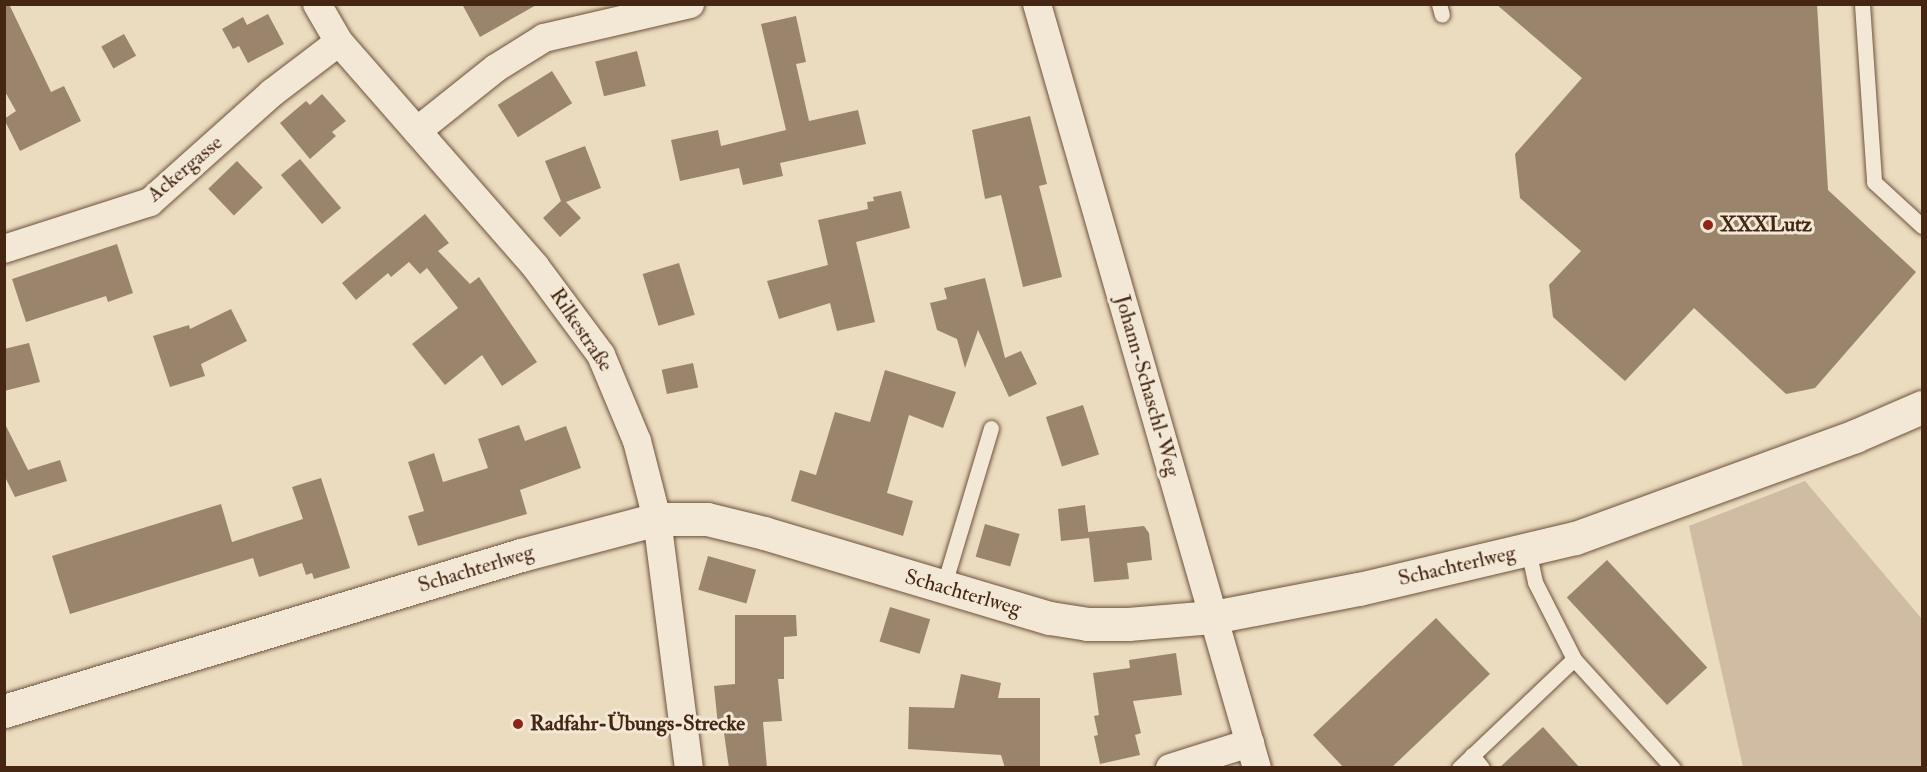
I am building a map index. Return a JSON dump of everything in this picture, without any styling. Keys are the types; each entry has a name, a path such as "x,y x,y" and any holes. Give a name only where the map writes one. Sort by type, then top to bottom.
{"street":[{"name":"Rilkestraße","path":"317,4 339,42 536,266 602,355 637,441 657,519 689,768"},
{"path":"417,131 496,68 544,38 690,4"},
{"name":"Johann-Schaschl-Weg","path":"1037,4 1253,755"},
{"name":"Ackergasse","path":"4,249 150,202 272,93 339,42"},
{"name":"Schachterlweg","path":"4,711 543,549 657,519 707,519 764,533 1050,618 1087,624 1213,617 1359,589 1575,538 1855,436 1923,407"},
{"path":"1170,768 1253,755"}],"lane":[{"path":"1862,4 1874,182 1923,226"},
{"path":"943,588 991,428"},
{"path":"1528,550 1535,582 1574,659 1673,768"},
{"path":"1459,768 1574,659"},
{"path":"1472,755 1482,768"}],"shaded area":[{"path":"1805,481 1922,619 1922,767 1743,767 1689,526"}],"building":[{"path":"4,4 9,4 51,92 64,86 81,121 20,151 4,119 16,111 4,90"},
{"path":"462,4 538,4 480,37"},
{"name":"XXXLutz","path":"1496,4 1817,4 1828,190 1916,272 1815,388 1786,394 1694,308 1625,381 1553,317 1549,285 1581,251 1520,198 1515,154 1582,78"},
{"path":"268,14 284,44 248,63 239,46 233,49 222,29 243,17 247,25"},
{"path":"796,16 806,62 796,64 809,121 858,110 866,144 780,163 783,176 743,185 739,168 680,181 671,140 718,130 721,146 786,130 761,24"},
{"path":"124,34 136,56 113,68 101,47"},
{"path":"637,51 646,86 604,96 595,61"},
{"path":"552,71 572,103 518,137 498,105"},
{"path":"322,94 346,121 332,132 336,136 310,159 280,123 306,101 310,105"},
{"path":"1030,116 1047,184 1039,186 1062,277 1023,287 1001,195 985,199 972,130"},
{"path":"585,146 601,188 566,202 581,218 560,237 543,218 561,201 545,161"},
{"path":"300,159 341,208 322,224 281,175"},
{"path":"237,161 263,188 234,215 208,189"},
{"path":"901,191 910,228 856,242 875,322 837,331 830,303 779,319 767,281 828,265 818,220 868,209 867,202 874,201 873,197"},
{"path":"425,214 449,243 438,251 470,284 479,277 537,362 502,386 482,355 445,385 412,344 458,308 427,268 420,274 409,262 391,277 388,273 356,300 342,283"},
{"path":"117,244 133,293 108,302 106,296 26,322 12,279"},
{"path":"679,263 695,315 658,326 643,274"},
{"path":"985,278 1005,358 1021,351 1037,384 1009,397 978,330 965,368 957,339 937,330 930,303 947,299 944,288"},
{"path":"231,309 247,341 201,364 205,376 170,387 153,336 189,325 190,329"},
{"path":"29,343 40,382 4,391 4,349"},
{"path":"693,363 698,387 667,394 662,370"},
{"path":"885,370 956,392 943,428 909,415 887,493 913,501 903,536 791,501 800,470 816,475 835,412 870,422"},
{"path":"1083,405 1099,454 1062,467 1046,417"},
{"path":"4,422 28,470 60,460 67,481 15,497 4,475"},
{"path":"519,425 525,441 566,426 581,468 520,490 527,514 418,546 408,516 424,511 408,462 434,453 443,482 488,468 478,439"},
{"path":"321,478 350,568 314,579 312,573 306,575 302,563 259,577 253,558 70,614 52,556 221,504 232,542 303,519 292,487"},
{"path":"1085,505 1088,532 1144,526 1149,533 1152,560 1127,563 1129,579 1094,582 1089,538 1061,541 1058,509"},
{"path":"985,524 1020,534 1010,567 976,557"},
{"path":"708,556 756,570 746,603 698,590"},
{"path":"1607,560 1707,668 1667,705 1567,598"},
{"path":"890,607 930,619 920,654 879,641"},
{"path":"735,615 796,615 797,636 784,637 784,679 778,679 782,721 763,722 767,768 729,768 723,726 718,726 714,686 735,684"},
{"path":"1436,618 1490,674 1391,768 1344,768 1313,735"},
{"path":"1176,653 1182,695 1133,701 1141,733 1135,735 1140,755 1100,764 1094,736 1098,735 1094,716 1099,715 1093,673 1130,668 1129,660"},
{"path":"961,674 1001,683 998,698 1040,698 1040,768 1005,768 1001,755 908,749 909,707 954,708"},
{"path":"1543,727 1580,768 1499,768"}],"place":[{"name":"XXXLutz","path":"1708,225"},
{"name":"Radfahr-Übungs-Strecke","path":"518,724"}]}
